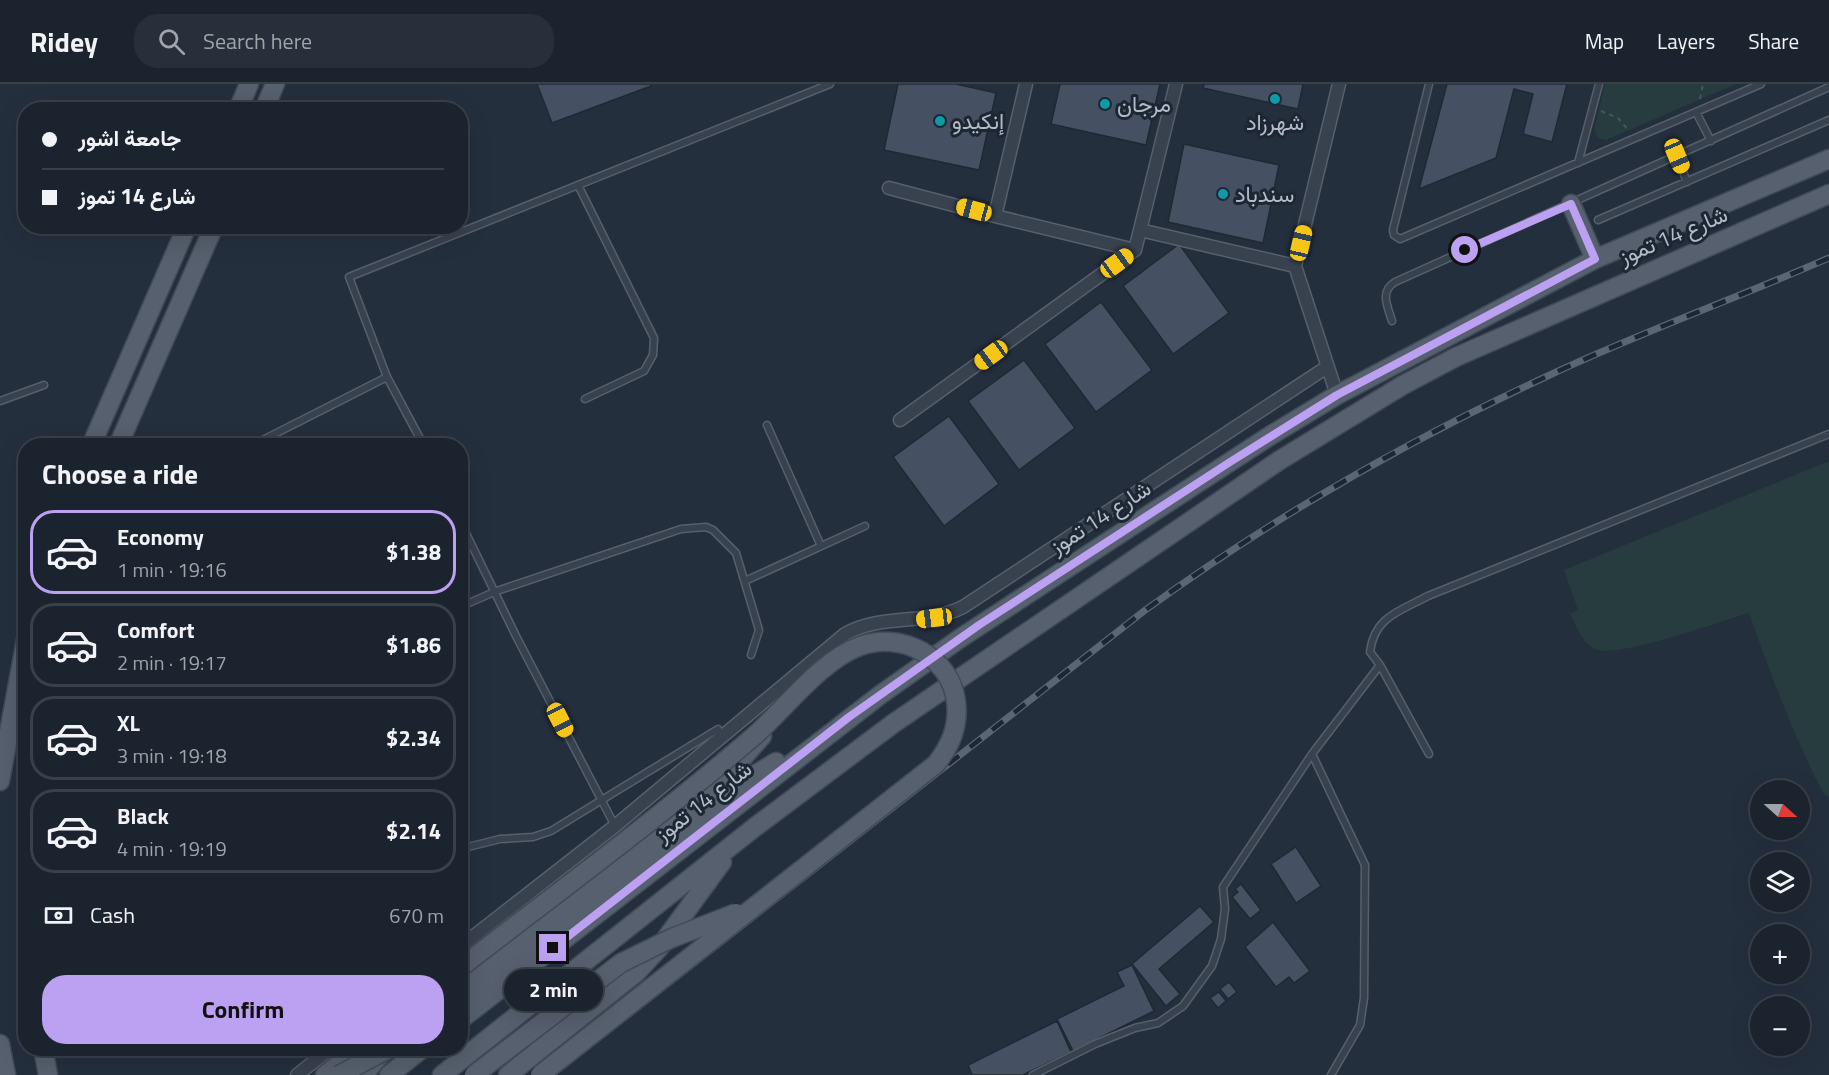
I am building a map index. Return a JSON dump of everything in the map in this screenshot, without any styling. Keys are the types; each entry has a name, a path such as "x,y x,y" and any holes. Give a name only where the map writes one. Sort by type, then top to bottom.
{"main road":[{"path":"241,102 249,84"},
{"path":"267,102 275,84"},
{"name":"شارع 14 تموز","path":"468,1014 849,717 962,637 1220,468 1337,395 1595,259 1829,159"},
{"name":"شارع 14 تموز","path":"468,1054 826,772 980,662 1281,460 1403,385 1509,332 1829,194"},
{"path":"1571,204 1595,259"},
{"path":"94,438 184,234"},
{"path":"121,438 211,234"},
{"path":"468,962 731,755 809,683 857,647 884,641 912,646 936,661 948,678 956,698 956,727 945,753 936,764 540,1075"},
{"path":"1,775 18,683"},
{"path":"468,978 733,769 809,683"},
{"path":"468,996 740,784 811,744 849,717"},
{"path":"508,1075 609,997 659,948 720,866 755,827"},
{"path":"474,1075 621,963 672,938 751,906 783,884"},
{"path":"0,1044 6,1075"},
{"path":"44,1056 48,1075"},
{"path":"325,1075 349,1056"},
{"path":"339,1075 373,1056"},
{"path":"363,1075 381,1056"},
{"path":"389,1075 413,1056"},
{"name":"شارع 14 تموز","path":"442,1075 466,1056"}],"street":[{"path":"995,216 1026,84"},
{"path":"900,420 1135,250 1176,84"},
{"path":"1337,395 1295,266 1339,84"},
{"path":"889,188 1135,250"},
{"path":"1140,230 1295,266"},
{"path":"468,941 615,826 845,634 867,624 891,620 934,618 963,607 1327,367"},
{"path":"297,1075 321,1056"}],"lane":[{"path":"468,229 830,84"},
{"path":"1429,84 1393,230 1396,238 1417,233 1761,84"},
{"path":"1578,163 1599,84"},
{"path":"1392,321 1385,298 1389,285 1829,87"},
{"path":"1696,112 1711,141"},
{"path":"1598,220 1829,120"},
{"path":"1677,156 1687,182"},
{"path":"579,185 654,338 653,355 644,371 585,399"},
{"path":"420,438 387,376 349,277 456,234"},
{"path":"267,438 387,376"},
{"path":"0,401 44,385"},
{"path":"767,425 821,546"},
{"path":"1429,754 1380,665 1370,652 1371,641 1380,622 1428,596 1829,434"},
{"path":"745,581 865,526"},
{"path":"468,603 494,592 681,529 713,530 736,553 745,581 759,630 751,655"},
{"path":"468,538 615,826"},
{"path":"1033,1075 1095,1044 1135,1028 1158,1023 1183,1006 1212,966 1221,939 1225,909 1223,887 1311,754 1380,665"},
{"path":"468,847 500,839 533,837 602,802 718,729"},
{"path":"1311,754 1365,865 1364,998 1360,1025 1332,1075"}],"path":[{"path":"1592,109 1618,118 1634,139"}],"green space":[{"path":"1605,84 1736,84 1606,140 1598,138 1594,129"},
{"path":"1829,461 1829,797 1823,793 1792,726 1749,613 1650,643 1611,651 1598,650 1585,640 1570,614 1578,610 1564,570"}],"building":[{"path":"537,84 650,84 651,86 552,123"},
{"name":"إنكيدو","path":"898,84 956,84 996,93 979,170 884,150"},
{"name":"مرجان","path":"1060,84 1160,84 1146,145 1051,124"},
{"name":"شهرزاد","path":"1204,84 1303,84 1298,109 1203,88"},
{"path":"1447,84 1567,84 1552,142 1523,134 1533,94 1514,89 1496,158 1419,189"},
{"name":"سندباد","path":"1184,144 1279,165 1263,243 1168,222"},
{"path":"1179,244 1229,313 1173,354 1123,286"},
{"path":"1101,302 1152,370 1096,412 1045,344"},
{"path":"1024,360 1075,428 1019,470 968,401"},
{"path":"949,416 999,484 944,526 893,457"},
{"path":"1296,847 1321,886 1296,903 1271,864"},
{"path":"1241,884 1261,910 1250,919 1232,897 1238,892 1235,889"},
{"path":"1200,906 1214,922 1159,969 1180,994 1166,1006 1132,964"},
{"path":"1273,922 1310,971 1294,983 1289,977 1276,987 1245,947"},
{"path":"1132,965 1154,1011 1073,1051 1057,1019 1124,986 1117,972"},
{"path":"1229,982 1237,992 1228,999 1220,989"},
{"path":"1219,992 1226,1001 1218,1008 1210,998"},
{"path":"1057,1021 1071,1052 1023,1075 972,1075 968,1065"}],"railway":[{"path":"551,1075 1144,611 1242,544 1393,453 1498,399 1620,344 1829,258"}],"place":[{"name":"شهرزاد","path":"1275,99"},
{"name":"مرجان","path":"1105,104"},
{"name":"إنكيدو","path":"940,121"},
{"name":"سندباد","path":"1223,194"}],"route":[{"path":"553,948 849,717 979,625 1268,437 1337,395 1595,259 1571,204 1465,250"}]}
